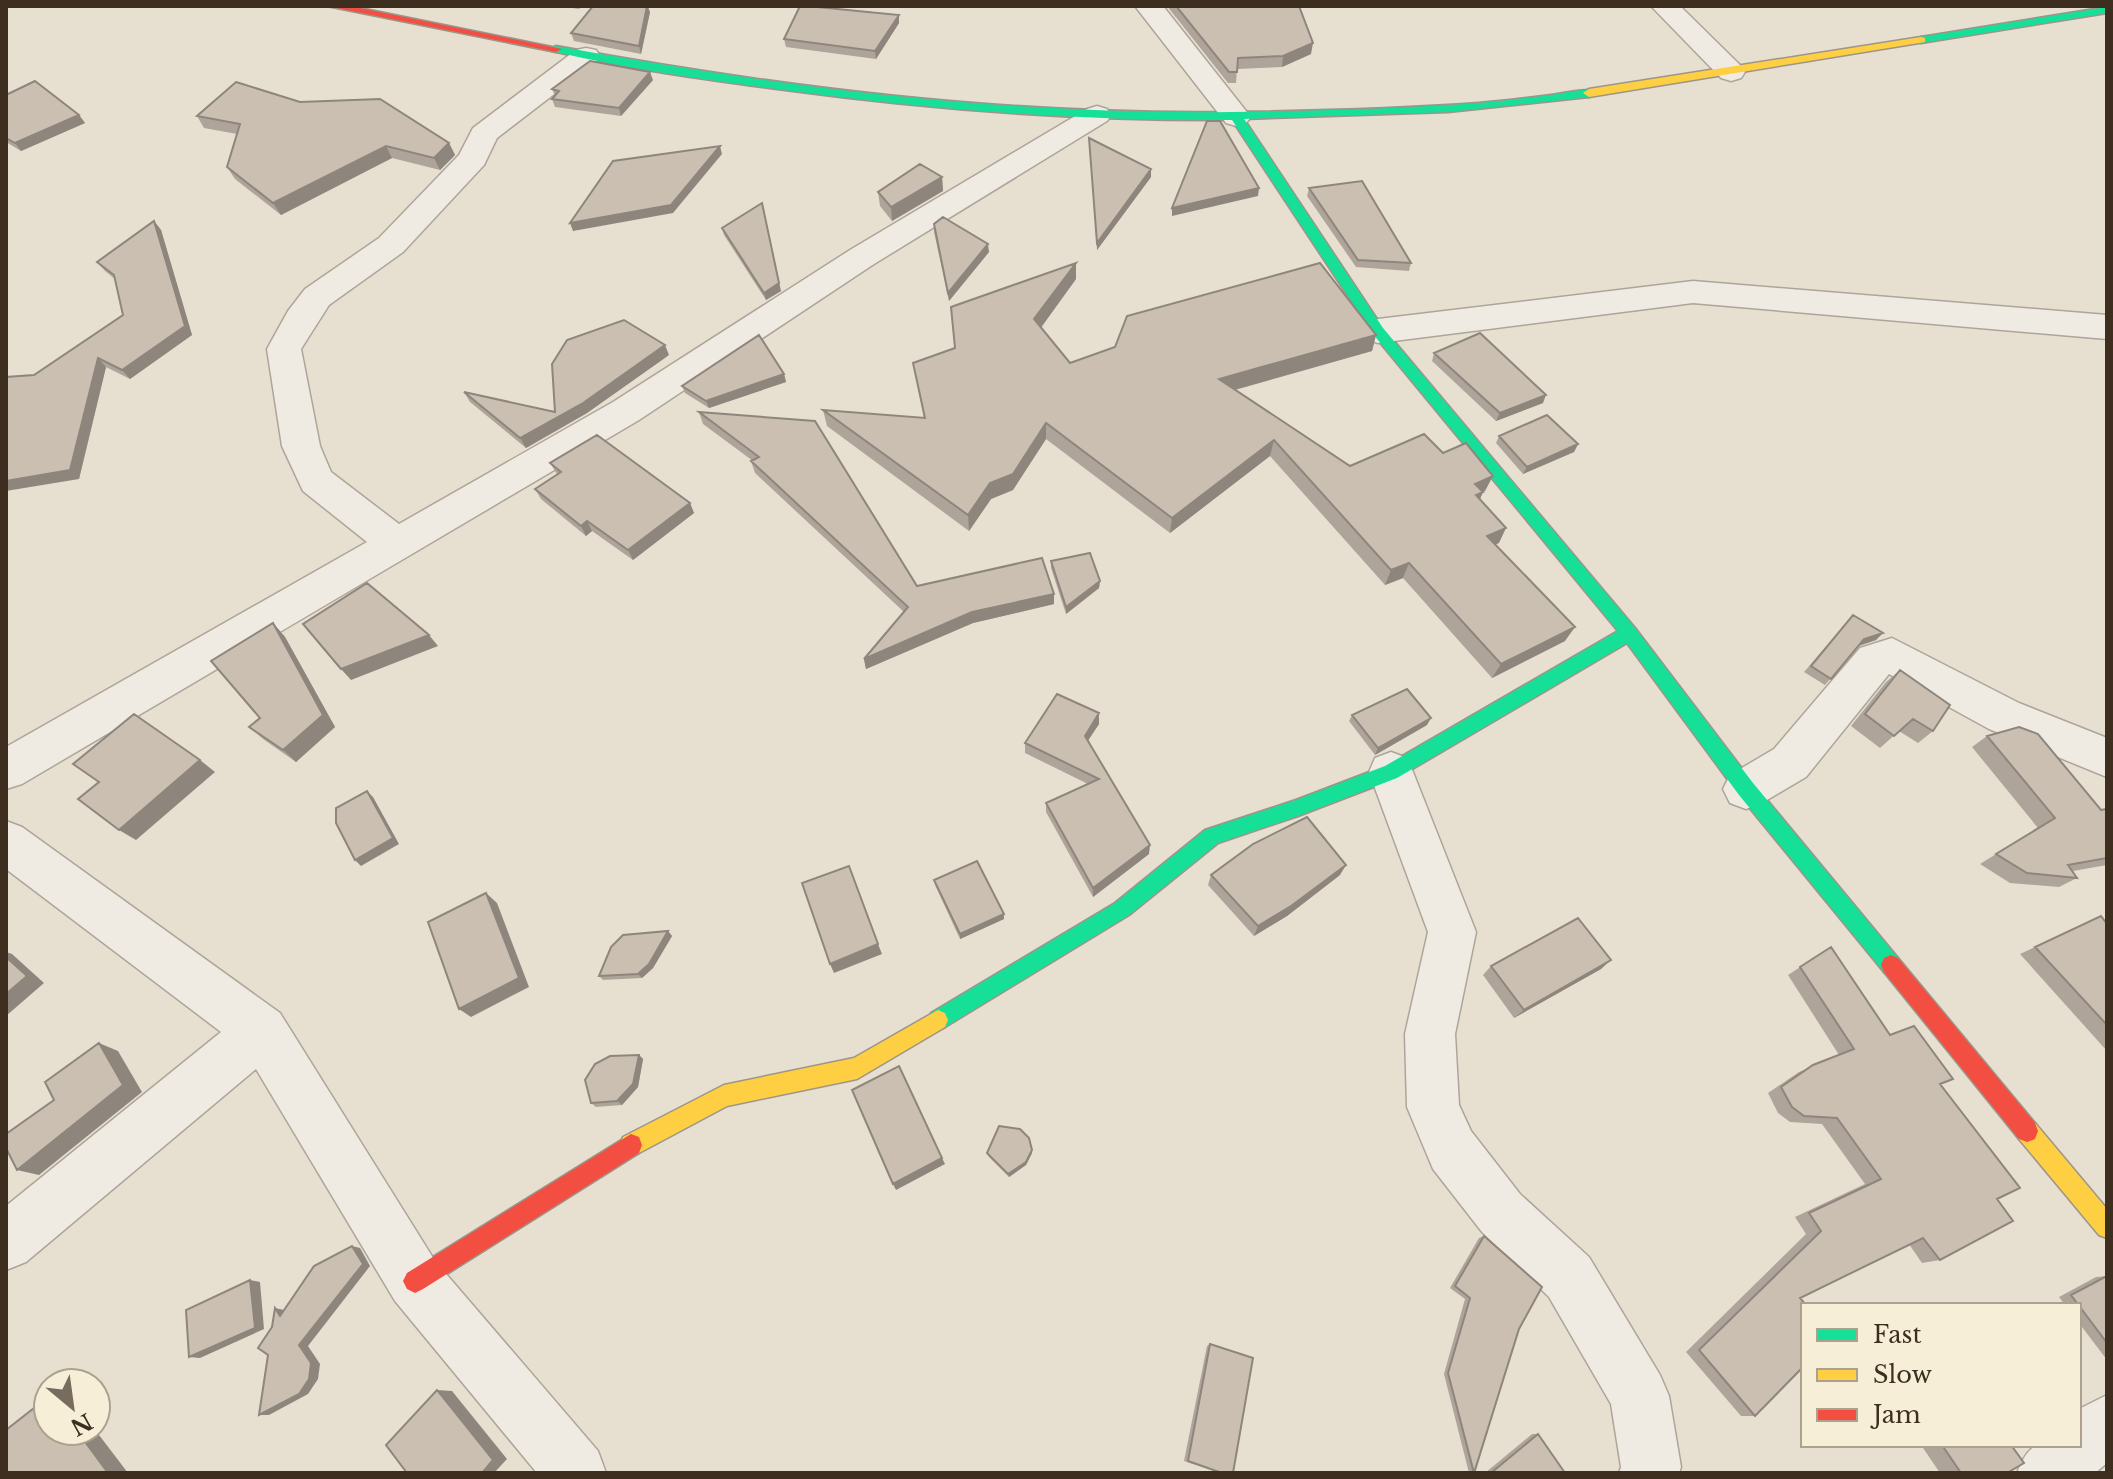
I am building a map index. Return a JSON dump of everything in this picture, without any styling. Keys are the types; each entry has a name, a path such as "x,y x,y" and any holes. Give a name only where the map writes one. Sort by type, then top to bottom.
{"main road":[{"path":"333,6 687,75 823,93 1097,115 1236,117 1380,113 1526,103 2107,10"},
{"path":"1236,117 1378,331 1629,633 1746,789 2107,1227"},
{"path":"415,1281 650,1133 724,1096 857,1068 1122,909 1212,836 1298,808 1391,772 1629,633"}],"street":[{"path":"1149,6 1236,117"},
{"path":"1665,6 1731,72"},
{"path":"398,544 316,481 301,446 284,349 300,319 317,297 391,245 473,159 484,134 586,56"},
{"path":"6,770 626,411 862,257 1097,115"},
{"path":"1378,331 1693,292 2107,327"},
{"path":"1746,789 1790,763 1875,660 1892,655 2004,716 2107,758"},
{"path":"1391,772 1452,932 1430,1034 1433,1107 1452,1150 1501,1213 1569,1277 1639,1396 1651,1467 1649,1473"},
{"path":"6,842 262,1031 415,1281 576,1473"},
{"path":"6,1242 262,1031"},
{"path":"2081,1446 2107,1425"},
{"path":"2047,1473 2080,1447"}],"building":[{"path":"593,6 647,6 639,46 571,33"},
{"path":"800,6 899,15 875,51 784,39"},
{"path":"1176,6 1299,6 1313,43 1283,56 1238,58 1237,72 1229,72"},
{"path":"590,61 650,72 619,108 552,99 559,91 552,89"},
{"path":"35,81 79,115 15,143 6,138 6,95"},
{"path":"236,82 300,102 380,99 449,143 434,158 386,146 273,203 227,167 240,124 197,116"},
{"path":"1207,121 1220,121 1259,188 1172,208"},
{"path":"1089,138 1151,169 1097,243"},
{"path":"720,146 671,205 570,223 613,161"},
{"path":"920,164 942,177 891,207 878,192"},
{"path":"1362,181 1411,263 1358,260 1309,188"},
{"path":"762,203 779,283 764,293 722,228"},
{"path":"943,217 988,244 948,293 934,224"},
{"path":"154,221 185,326 122,370 98,358 70,470 6,481 6,377 34,375 123,315 114,275 97,262"},
{"path":"1076,263 1034,319 1070,363 1115,347 1127,316 1320,263 1376,335 1219,379 1350,466 1424,434 1443,453 1466,443 1493,476 1475,484 1483,492 1476,495 1506,528 1487,536 1575,627 1501,664 1409,563 1391,570 1274,440 1172,518 1046,423 1013,474 990,483 968,515 823,410 925,418 913,363 955,348 951,307"},
{"path":"624,320 665,345 583,403 520,438 464,392 555,412 552,364 567,340"},
{"path":"1480,333 1546,395 1500,413 1434,353"},
{"path":"759,335 784,374 706,401 682,386"},
{"path":"699,412 815,421 917,586 1042,558 1054,594 972,612 864,659 908,607 751,461 759,457"},
{"path":"1547,415 1578,444 1527,467 1499,436"},
{"path":"597,435 690,503 628,550 587,521 581,526 535,489 561,472 550,463"},
{"path":"1090,553 1100,581 1066,607 1051,561"},
{"path":"367,583 429,635 341,669 303,624"},
{"path":"1853,615 1883,633 1864,639 1831,679 1811,666"},
{"path":"273,623 323,715 283,750 249,727 260,718 211,661"},
{"path":"1900,670 1950,705 1933,731 1913,719 1894,736 1865,714"},
{"path":"1407,689 1431,718 1378,748 1352,715"},
{"path":"1057,694 1099,713 1085,736 1150,845 1093,888 1046,803 1099,779 1025,743"},
{"path":"134,714 200,760 119,830 78,799 99,782 73,764"},
{"path":"2019,727 2038,734 2101,810 2107,809 2107,858 2068,865 2077,878 2027,873 1996,854 2055,818 1987,736"},
{"path":"367,791 393,838 355,860 336,823 336,808"},
{"path":"1307,817 1346,865 1258,926 1211,875 1253,844"},
{"path":"977,861 1004,914 960,934 934,880"},
{"path":"849,866 878,944 830,964 802,883"},
{"path":"486,893 519,978 459,1009 428,922"},
{"path":"2101,916 2107,924 2107,1025 2035,947"},
{"path":"1578,918 1611,960 1524,1010 1491,966"},
{"path":"668,931 649,964 638,974 599,976 611,947 623,935"},
{"path":"1831,947 1890,1035 1914,1026 1953,1079 1940,1084 2020,1188 1997,1199 2013,1221 1940,1260 1923,1238 1800,1298 1804,1303 1801,1303 1801,1369 1755,1416 1699,1350 1821,1231 1809,1213 1881,1179 1837,1118 1804,1116 1792,1107 1781,1087 1813,1065 1854,1049 1800,967"},
{"path":"6,957 27,976 6,994"},
{"path":"99,1043 123,1085 17,1170 6,1148 6,1134 54,1100 45,1082"},
{"path":"639,1055 633,1084 617,1101 591,1103 585,1080 595,1064 610,1056"},
{"path":"899,1066 942,1158 893,1184 852,1090"},
{"path":"999,1126 1020,1129 1029,1138 1032,1150 1026,1162 1008,1174 987,1153"},
{"path":"1484,1236 1542,1287 1519,1329 1474,1473 1448,1373 1470,1298 1455,1286"},
{"path":"352,1246 363,1264 299,1345 311,1363 309,1379 299,1394 259,1415 268,1355 258,1348 272,1327 275,1308 280,1316 314,1266"},
{"path":"2107,1276 2107,1343 2081,1308 2081,1303 2077,1303 2071,1295"},
{"path":"250,1280 255,1328 189,1357 186,1310"},
{"path":"1210,1344 1253,1358 1233,1473 1222,1473 1188,1461"},
{"path":"437,1390 493,1460 482,1473 407,1473 386,1445"},
{"path":"32,1410 32,1447 89,1447 108,1473 6,1473 6,1430"},
{"path":"1538,1434 1565,1473 1491,1473"},
{"path":"1943,1447 2012,1447 2024,1463 2007,1473 1961,1473"}],"traffic: fast":[{"path":"1921,40 2107,10"},
{"path":"556,49 742,81 836,93 930,103 1118,115 1377,112 1484,106 1589,93"},
{"path":"1236,117 1378,331 1629,633 1746,789 1891,965"},
{"path":"938,1020 1122,909 1212,836 1298,808 1391,772 1629,633"}],"traffic: slow":[{"path":"1589,93 1921,40"},
{"path":"631,1145 724,1096 857,1068 938,1020"},
{"path":"2027,1131 2107,1227"}],"traffic: jam":[{"path":"333,6 556,49"},
{"path":"1891,965 2027,1131"},
{"path":"415,1281 631,1145"}]}
